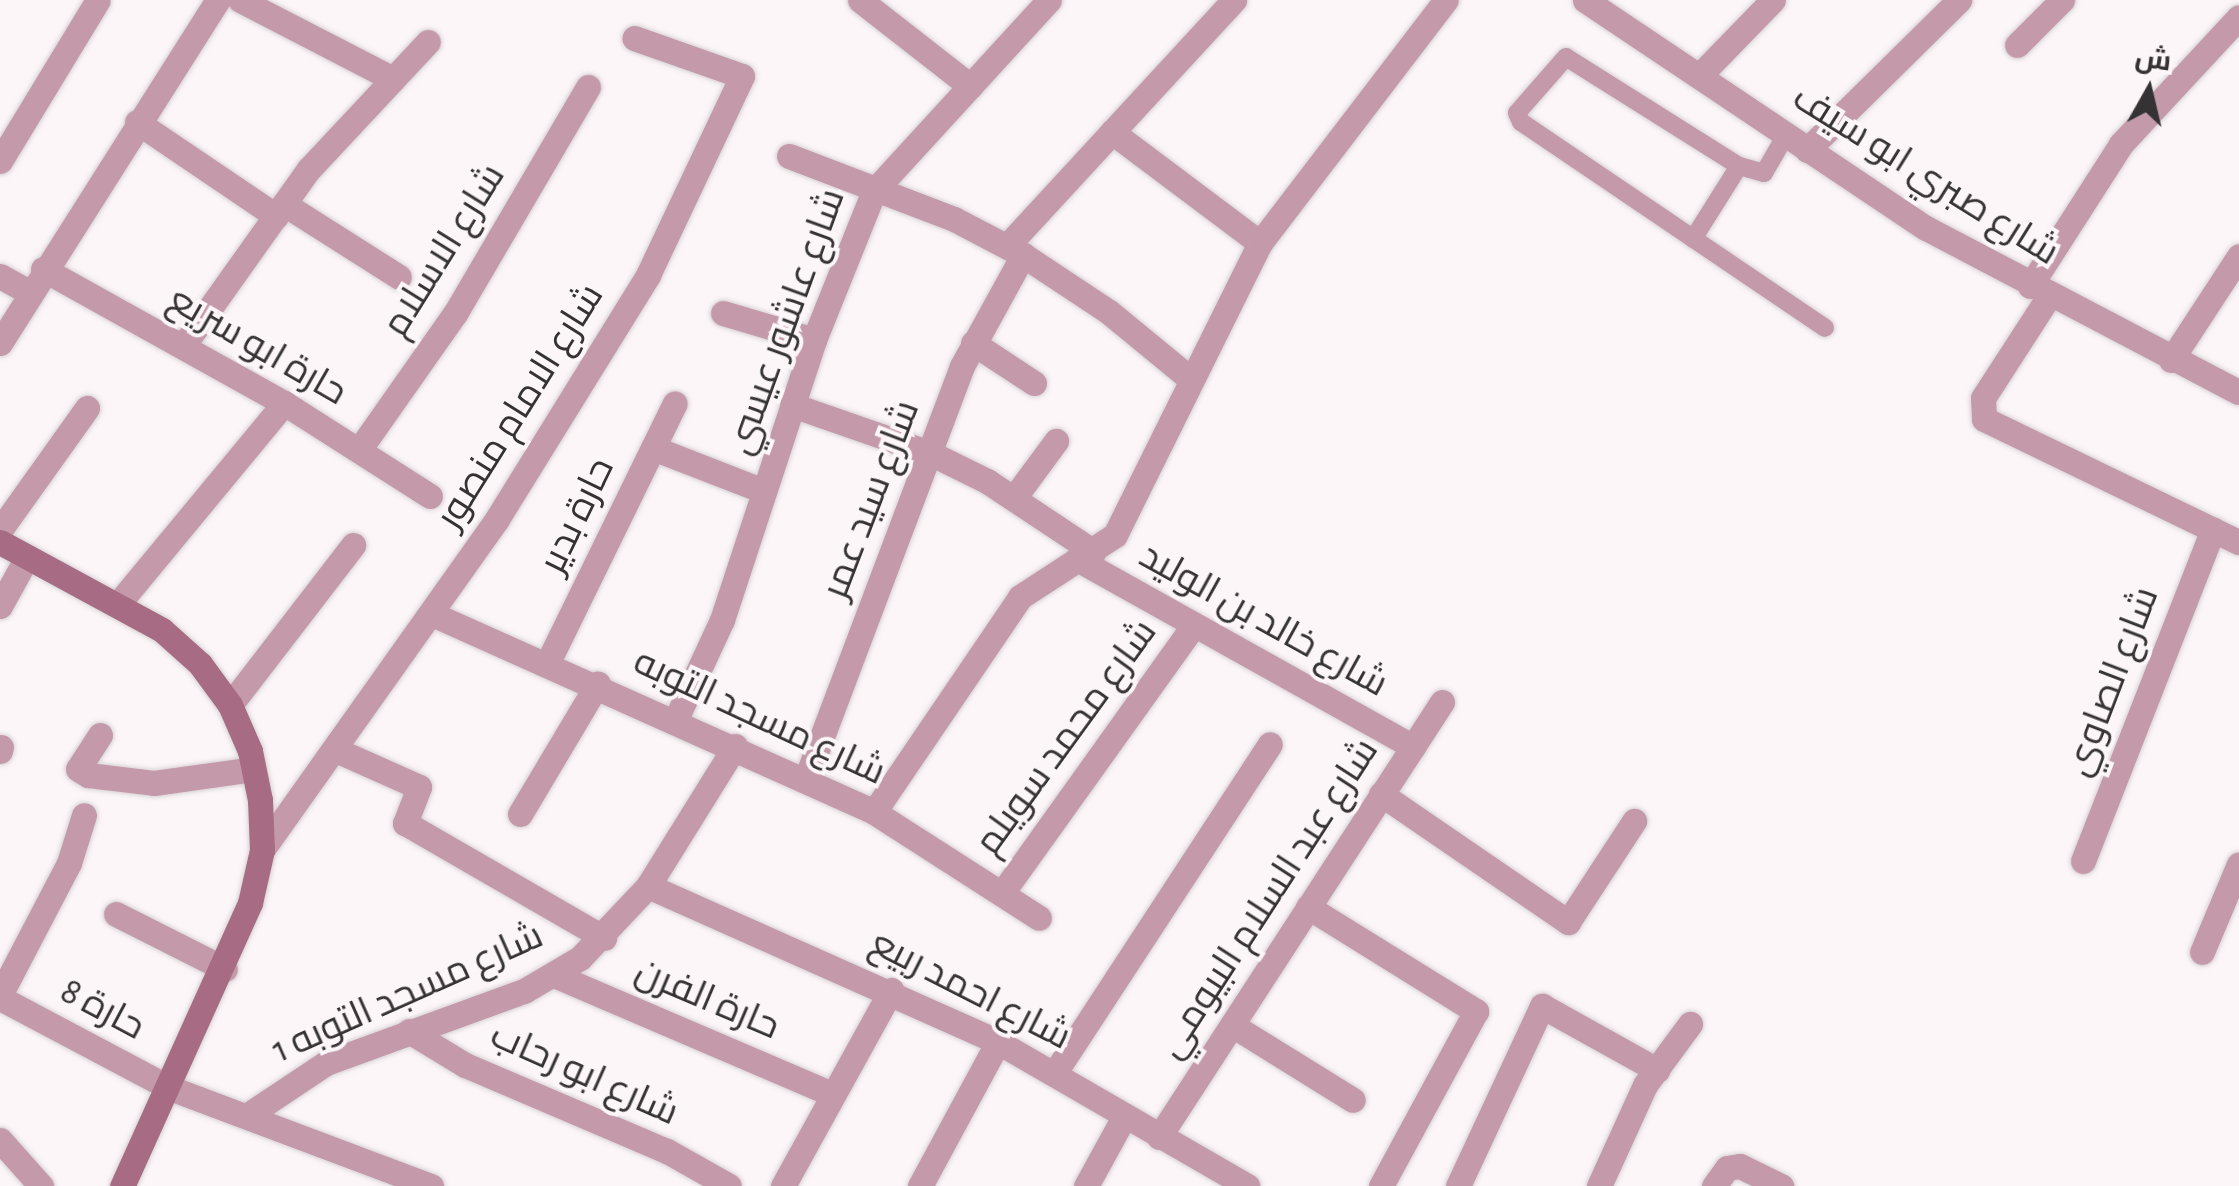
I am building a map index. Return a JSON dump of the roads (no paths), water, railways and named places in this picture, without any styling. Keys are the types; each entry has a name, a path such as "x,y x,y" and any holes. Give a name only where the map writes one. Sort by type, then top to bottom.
{"street":[{"path":"0,161 98,0"},
{"path":"0,343 136,122 218,0"},
{"path":"240,0 393,79"},
{"path":"860,0 970,86"},
{"name":"شارع عاشور عيسي","path":"676,719 722,620 814,340 874,191 1050,0"},
{"name":"شارع سيد عمر","path":"806,779 973,343 1015,251 1112,132 1234,0"},
{"path":"874,812 1020,597 1085,556 1136,503 1188,377 1260,243 1446,0"},
{"name":"شارع صبري ابو سيف","path":"1585,0 1796,142 2039,291 2239,392"},
{"path":"1698,76 1774,0"},
{"path":"1796,142 1959,0"},
{"path":"2017,45 2062,0"},
{"path":"2239,16 2110,159 1984,398 1984,419 2239,542"},
{"name":"شارع الامام منصور","path":"262,850 432,614 648,276 742,76 634,38"},
{"path":"183,346 280,210 428,42"},
{"name":"شارع الاسلام","path":"358,450 456,312 588,87"},
{"path":"136,122 400,277"},
{"path":"1112,132 1260,243"},
{"path":"788,156 1015,251 1109,312 1188,377"},
{"path":"2172,360 2239,256"},
{"name":"حارة ابو سريع","path":"43,269 284,403 430,496"},
{"path":"0,276 29,292"},
{"path":"723,314 814,340"},
{"path":"973,343 1034,383"},
{"path":"118,604 284,403"},
{"name":"حارة بدير","path":"548,662 675,404"},
{"name":"شارع خالد بن الوليد","path":"792,405 930,453 1014,498 1085,556 1193,626 1413,747"},
{"path":"0,530 87,408"},
{"path":"1014,498 1056,441"},
{"path":"653,448 764,491"},
{"name":"شارع الصاوي","path":"2083,862 2213,530"},
{"path":"0,542 118,604 188,652 230,705 254,769 262,850 225,969 122,1186"},
{"path":"230,705 353,545"},
{"path":"0,606 27,557"},
{"name":"شارع مسجد التوبه","path":"432,614 598,683 874,812 1039,918"},
{"name":"شارع محمد سويلم","path":"1002,893 1193,626"},
{"path":"520,814 598,683"},
{"name":"شارع عبد السلام البيومي","path":"1159,1138 1442,702"},
{"path":"100,735 78,769 88,775 154,783 254,769"},
{"path":"1054,1074 1270,744"},
{"name":"شارع مسجد التوبه 1","path":"248,1114 326,1063 554,975 604,938 648,886 734,746"},
{"path":"336,750 419,787 405,823 604,938"},
{"path":"1381,794 1568,922 1634,821"},
{"path":"0,996 69,863 84,815"},
{"path":"2202,952 2239,864"},
{"name":"شارع احمد ربيع","path":"648,886 891,990 998,1042 1243,1185"},
{"path":"1308,907 1476,1011 1381,1186"},
{"path":"116,914 225,969"},
{"name":"حارة الفرن","path":"554,975 830,1094"},
{"path":"784,1186 830,1094 891,990"},
{"name":"حارة 8","path":"0,996 170,1088 248,1114 431,1186"},
{"path":"1458,1186 1542,1006 1657,1070"},
{"path":"1599,1186 1657,1070 1690,1024"},
{"path":"1232,1025 1353,1100"},
{"name":"شارع ابو رحاب","path":"409,1031 465,1065 667,1151 729,1186"},
{"path":"920,1186 998,1042"},
{"path":"1086,1186 1124,1117"},
{"path":"0,1140 41,1186"},
{"path":"1714,1186 1727,1168 1740,1166 1781,1186"}],"lane":[{"path":"1796,142 1764,173 1739,166 1578,60 1566,57 1553,66 1517,113 1521,122 1825,328"},
{"path":"1694,239 1739,166"}]}
